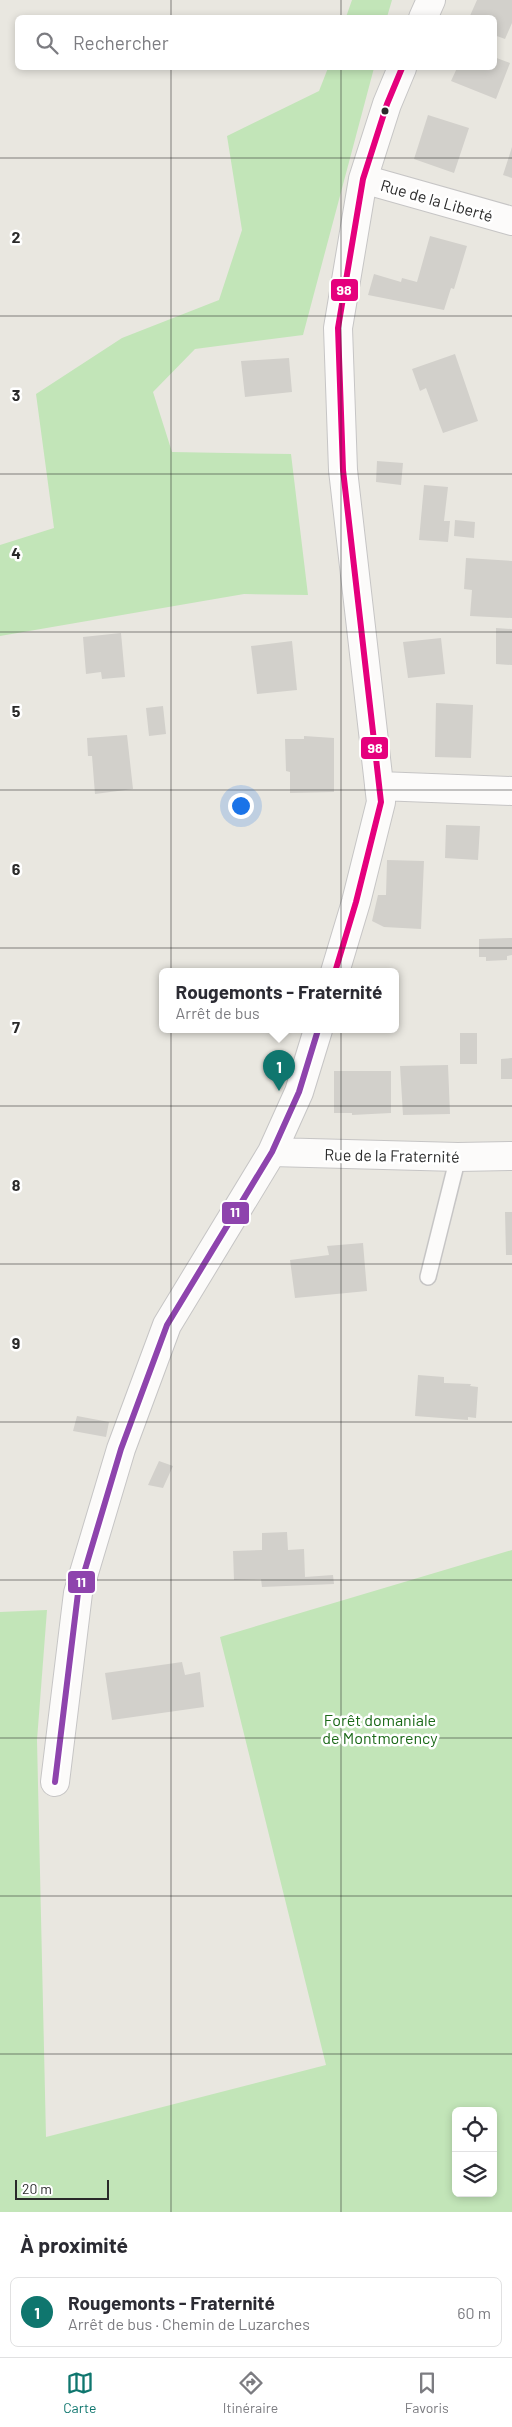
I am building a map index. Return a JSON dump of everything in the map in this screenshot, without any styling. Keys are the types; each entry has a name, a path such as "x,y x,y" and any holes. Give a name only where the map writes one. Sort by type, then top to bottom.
{"street":[{"path":"424,15 431,0"},
{"path":"336,968 356,902 381,802 343,470 338,328 363,179 387,104 401,70"},
{"name":"Rue de la Liberté","path":"363,179 512,221"},
{"path":"379,786 512,791"},
{"path":"55,1782 78,1593 121,1449 166,1325 272,1152 299,1092 317,1033"},
{"name":"Rue de la Fraternité","path":"272,1152 458,1157 512,1156"}],"lane":[{"path":"428,1277 458,1157"}],"green space":[{"path":"352,0 392,0 388,15 347,15"},
{"path":"327,70 373,70 303,335 195,349 153,392 172,452 291,454 308,595 244,594 0,636 0,545 54,528 36,394 122,338 219,300 242,230 227,136 319,91"},
{"name":"Forêt domaniale de Montmorency","path":"512,1550 512,2212 0,2212 0,1612 47,1610 37,1740 46,2137 326,2065 220,1637"}],"building":[{"path":"477,0 512,0 512,23 505,39 497,36 497,15 470,15"},
{"path":"497,58 510,63 496,99 451,81 456,70 497,70"},
{"path":"428,115 469,128 454,173 414,159"},
{"path":"512,147 512,178 503,175"},
{"path":"430,236 467,246 454,289 451,288 444,310 368,295 374,274 401,282 402,278 417,282"},
{"path":"455,354 478,421 443,433 426,388 420,391 412,369"},
{"path":"289,358 292,392 245,397 241,361"},
{"path":"377,461 403,463 401,485 376,482"},
{"path":"424,485 448,487 444,521 450,521 448,542 419,540"},
{"path":"455,520 475,522 474,538 454,536"},
{"path":"466,558 512,561 512,618 470,616 472,590 464,589"},
{"path":"496,628 512,629 512,665 496,664"},
{"path":"121,633 125,677 102,679 101,672 86,674 83,637"},
{"path":"441,638 445,674 408,678 403,642"},
{"path":"292,641 297,690 257,694 251,646"},
{"path":"436,703 473,705 471,758 435,757"},
{"path":"163,706 166,734 149,736 146,708"},
{"path":"127,735 133,789 95,794 92,756 88,756 87,738"},
{"path":"304,736 334,738 334,792 290,793 290,772 286,771 285,739 304,739"},
{"path":"446,825 480,826 478,860 445,858"},
{"path":"387,860 424,861 421,929 384,927 372,921 378,895 386,895"},
{"path":"512,938 512,955 507,956 507,960 486,961 486,957 479,957 479,939"},
{"path":"460,1033 477,1033 477,1064 460,1064"},
{"path":"512,1058 512,1079 501,1079 501,1059"},
{"path":"448,1065 450,1114 403,1115 400,1066"},
{"path":"334,1071 391,1071 391,1113 352,1115 352,1113 334,1113"},
{"path":"505,1212 512,1212 512,1255 506,1255"},
{"path":"363,1243 367,1291 295,1298 290,1260 329,1255 327,1246"},
{"path":"418,1375 444,1377 444,1383 471,1384 470,1386 478,1387 476,1418 468,1417 468,1420 415,1416"},
{"path":"77,1416 109,1422 106,1437 73,1431"},
{"path":"159,1461 173,1466 163,1488 148,1485"},
{"path":"287,1532 288,1550 304,1549 305,1577 333,1575 334,1584 262,1587 261,1579 234,1580 233,1551 262,1550 262,1533"},
{"path":"182,1662 185,1675 200,1672 204,1707 112,1720 105,1673"}],"transit line":[{"name":"98","path":"336,968 356,902 381,802 343,470 338,328 363,179 387,104 401,70"},
{"name":"11","path":"55,1782 78,1593 121,1449 167,1325 272,1152 299,1092 317,1033"}],"place":[{"name":"Rougemonts - Fraternité","path":"279,1091"}]}
